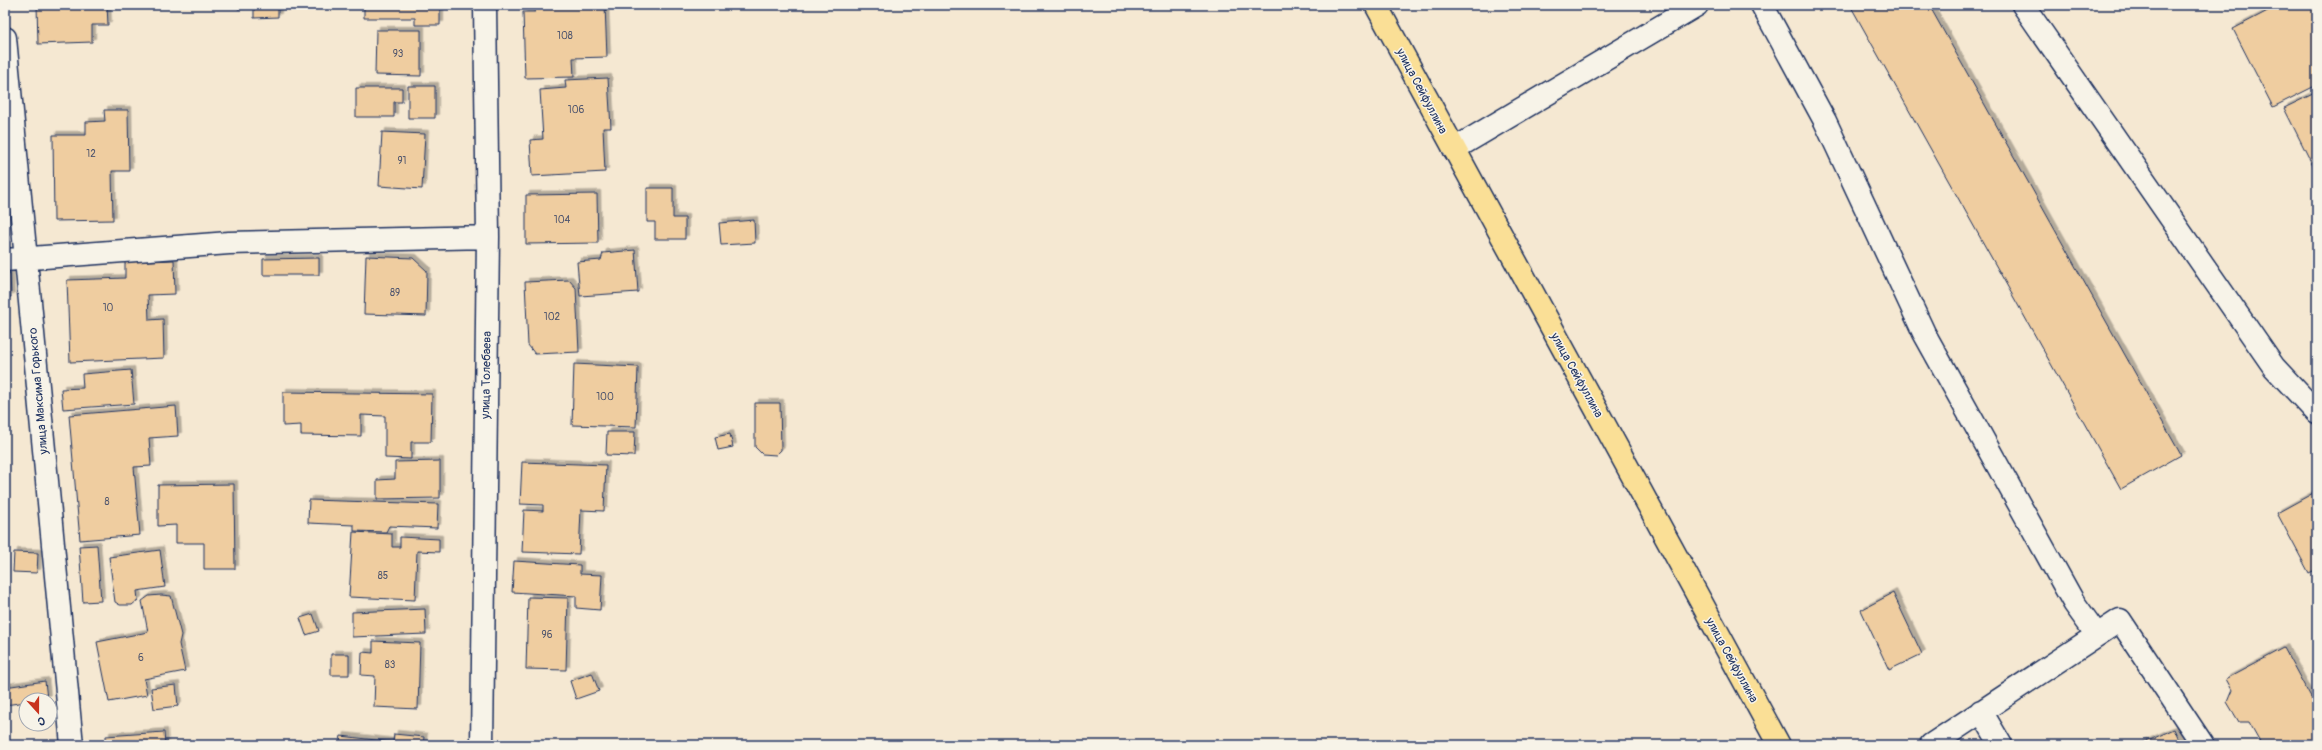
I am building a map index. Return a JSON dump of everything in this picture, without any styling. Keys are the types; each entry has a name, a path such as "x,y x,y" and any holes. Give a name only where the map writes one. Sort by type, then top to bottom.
{"main road":[{"name":"улица Сейфуллина","path":"1376,5 1779,745"}],"street":[{"name":"улица Толебаева","path":"482,745 488,237 485,5"},
{"path":"1454,149 1697,5"},
{"path":"1762,5 1825,120 1924,333 2074,603 2096,635"},
{"path":"2023,5 2274,367 2317,413"},
{"name":"улица Максима Горького","path":"5,38 15,260 72,745"},
{"path":"15,260 229,243 488,237"},
{"path":"1932,745 2120,620 2204,745"},
{"path":"1982,711 2001,745"}],"building":[{"path":"37,5 107,5 108,25 92,25 92,42 38,44"},
{"path":"238,5 278,5 278,17 254,18 254,8 238,9"},
{"path":"340,5 440,5 440,25 415,25 415,18 364,18 364,6"},
{"path":"535,5 605,5 607,57 573,58 574,77 525,78 523,12 535,12"},
{"path":"1850,5 1929,5 2181,455 2121,489"},
{"path":"2279,5 2317,5 2317,85 2273,107 2233,29"},
{"path":"376,30 421,30 421,76 375,75"},
{"path":"608,78 611,128 603,128 605,172 532,176 530,140 543,139 540,90 566,88 565,80"},
{"path":"408,86 435,86 435,118 408,118"},
{"path":"356,88 402,88 402,102 394,102 394,117 356,117"},
{"path":"2317,92 2317,167 2314,168 2284,108"},
{"path":"104,110 128,110 129,171 112,171 113,220 54,221 53,135 86,135 86,122 105,121"},
{"path":"382,132 425,134 422,189 379,186"},
{"path":"647,188 673,188 673,218 685,218 685,239 655,239 655,222 647,222"},
{"path":"597,194 598,243 526,244 526,195"},
{"path":"754,220 755,243 721,245 719,223"},
{"path":"635,250 638,292 580,296 577,262 601,260 603,253"},
{"path":"366,256 413,258 427,271 426,316 364,314"},
{"path":"319,258 319,275 263,275 263,259"},
{"path":"174,260 175,294 148,295 149,320 163,319 164,358 70,362 67,280 125,278 125,262"},
{"path":"10,273 11,297 5,297 5,274"},
{"path":"569,280 576,288 579,352 535,354 528,345 525,282"},
{"path":"574,364 638,367 636,427 572,425"},
{"path":"131,370 134,404 63,409 61,389 83,388 82,374"},
{"path":"283,392 432,394 431,442 411,442 411,459 385,458 385,416 361,415 361,436 301,435 301,425 283,426"},
{"path":"755,403 780,403 781,450 776,455 762,454 755,447"},
{"path":"176,406 178,436 149,438 151,466 134,467 140,535 80,540 69,415"},
{"path":"607,432 635,432 634,456 606,455"},
{"path":"730,434 733,447 718,450 715,437"},
{"path":"440,461 440,498 377,499 377,480 395,479 395,462"},
{"path":"522,462 606,465 604,511 581,510 579,554 522,552 524,510 543,511 543,505 520,504"},
{"path":"234,484 235,569 204,569 204,543 176,543 176,525 158,526 158,485"},
{"path":"2317,491 2317,569 2309,573 2277,513"},
{"path":"309,500 438,504 437,528 389,526 386,532 354,531 354,525 308,523"},
{"path":"353,532 392,534 392,547 400,547 400,537 439,539 439,552 417,551 415,600 349,597"},
{"path":"97,545 101,601 83,602 79,546"},
{"path":"160,550 165,587 137,591 138,600 132,605 120,605 115,602 109,557"},
{"path":"14,552 38,553 37,573 13,572"},
{"path":"514,561 580,565 580,574 602,575 600,610 576,608 576,596 512,592"},
{"path":"1893,593 1922,654 1889,670 1861,610"},
{"path":"149,596 171,596 181,635 179,644 185,671 144,679 147,695 109,702 97,642 148,632 142,601"},
{"path":"528,597 568,598 566,670 526,669"},
{"path":"425,609 426,634 352,637 352,612"},
{"path":"313,614 319,631 306,635 300,618"},
{"path":"373,641 420,643 418,709 374,707 375,676 361,675 362,652 373,653"},
{"path":"2284,648 2317,709 2317,745 2262,745 2249,722 2239,722 2227,702 2232,690 2226,679"},
{"path":"331,654 349,654 349,675 331,675"},
{"path":"592,673 599,691 576,699 570,681"},
{"path":"45,681 46,692 18,692 18,703 5,705 5,687"},
{"path":"176,685 178,706 154,709 151,688"},
{"path":"2174,729 2181,745 2141,745 2141,744"},
{"path":"164,732 165,745 106,745 106,736"},
{"path":"394,734 424,737 423,745 339,745 341,736 393,742"}]}
